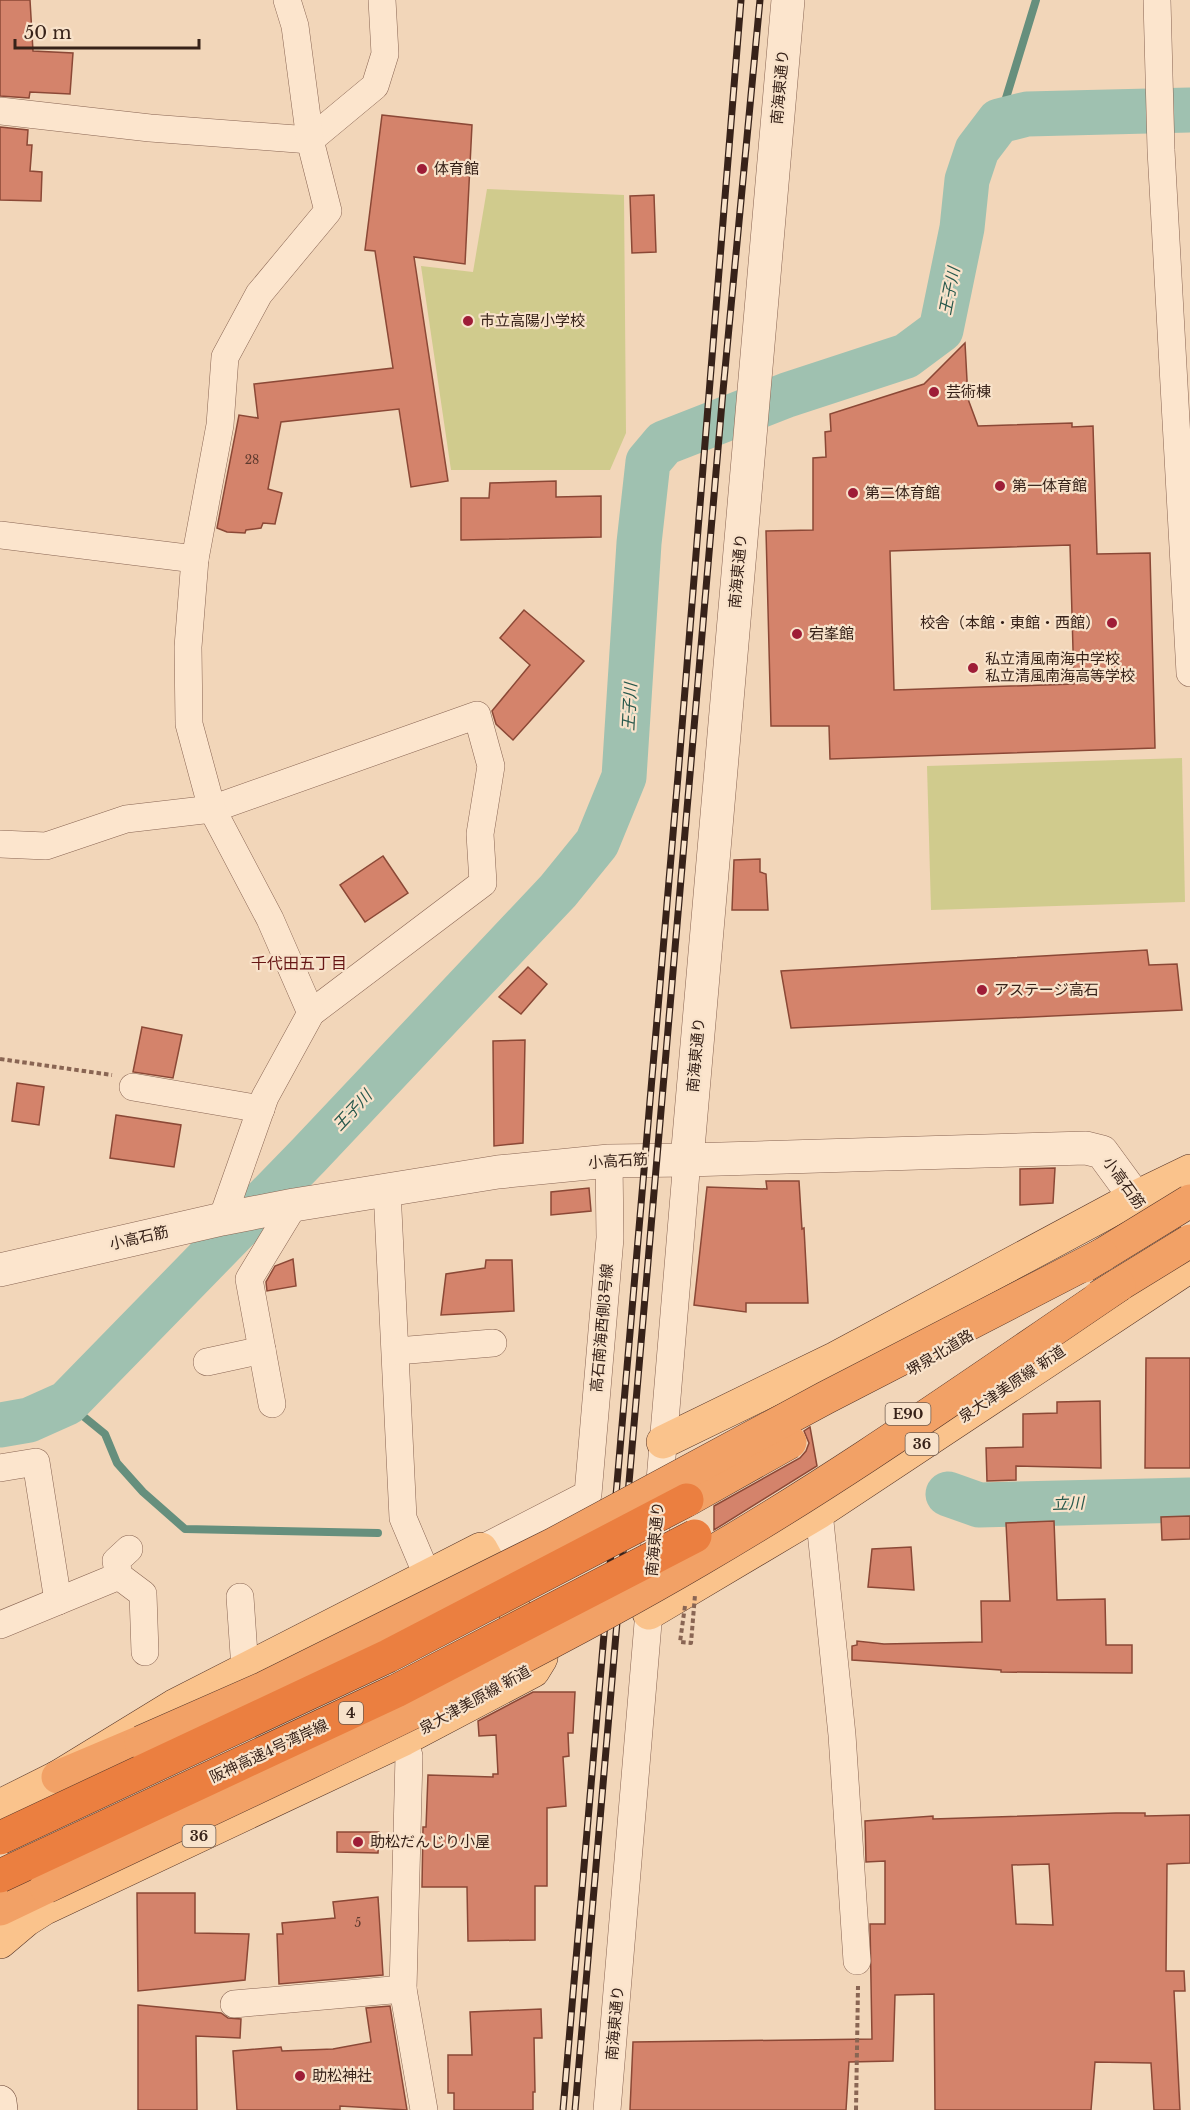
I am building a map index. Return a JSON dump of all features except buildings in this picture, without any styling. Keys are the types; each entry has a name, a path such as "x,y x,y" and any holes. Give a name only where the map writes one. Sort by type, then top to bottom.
{"highway":[{"name":"堺泉北道路","path":"687,1500 871,1395 1190,1201"},
{"path":"58,1777 264,1688 554,1544 825,1398 1102,1255"},
{"name":"E90","path":"695,1536 886,1427 1119,1285 1189,1263"},
{"path":"0,1908 412,1713 558,1639 697,1561 861,1459 1119,1285"},
{"name":"4","path":"0,1838 388,1656 687,1500"},
{"name":"阪神高速4号湾岸線","path":"0,1876 396,1691 695,1536"}],"main road":[{"path":"663,1442 837,1358 1134,1198 1190,1171"},
{"name":"泉大津美原線 新道","path":"649,1613 819,1512 1189,1263"},
{"path":"0,1806 58,1777 174,1706 481,1549"},
{"name":"泉大津美原線 新道","path":"0,1942 26,1920 45,1908 404,1739 533,1671 540,1658 481,1549"}],"street":[{"path":"287,0 295,26 310,140 328,211 259,294 225,357 220,425 195,559 188,647 189,724 212,809 270,919 310,1012"},
{"path":"0,111 150,128 310,140 375,86 385,54 382,0"},
{"name":"南海東通り","path":"607,2110 753,385 788,0"},
{"path":"1157,0 1161,150 1190,673"},
{"path":"0,535 195,559"},
{"path":"0,844 46,846 126,819 212,809 477,715 491,766 480,834 483,883 310,1012 261,1109 222,1218"},
{"path":"133,1088 261,1109"},
{"name":"小高石筋","path":"0,1270 222,1218 498,1172 609,1161 1086,1148 1102,1152 1134,1198 1189,1263"},
{"name":"高石南海西側3号線","path":"481,1549 588,1494 610,1238 609,1161"},
{"path":"387,1190 397,1351 403,1518 427,1575"},
{"path":"272,1404 249,1279 294,1205"},
{"path":"397,1351 493,1343"},
{"path":"207,1362 262,1350"},
{"path":"0,1468 36,1462 58,1601"},
{"path":"819,1512 842,1735 857,1961"},
{"path":"129,1549 116,1562 119,1576 143,1594 145,1652"},
{"path":"0,1625 119,1576"},
{"path":"240,1597 244,1669"},
{"path":"404,1739 409,1756 403,1989 424,2110"},
{"path":"234,2004 403,1989"},
{"path":"0,2102 1,2110"}],"path":[{"path":"0,1059 111,1074 128,1080 133,1088"},
{"path":"685,1606 680,1642 691,1643 695,1588"},
{"path":"856,2110 857,1961"}],"shaded area":[{"path":"487,189 624,195 626,433 610,470 451,470 421,266 473,272"},
{"path":"1182,758 1185,902 931,910 927,766"}],"waterway":[{"path":"999,121 1036,0"},
{"name":"王子川","path":"0,1425 29,1420 67,1403 308,1156 558,891 597,843 624,777 639,543 648,462 664,443 787,395 906,356 941,330 962,228 967,180 977,150 999,121 1027,114 1190,110"},
{"path":"67,1403 105,1434 117,1463 143,1492 185,1529 378,1533"},
{"name":"立川","path":"948,1494 979,1505 1190,1500"}],"railway":[{"path":"563,2110 678,776 741,0"},
{"path":"575,2110 723,391 760,0"}],"place":[{"name":"体育館","path":"422,169"},
{"name":"市立高陽小学校","path":"468,321"},
{"name":"芸術棟","path":"934,392"},
{"name":"第一体育館","path":"1000,486"},
{"name":"第二体育館","path":"853,493"},
{"name":"校舎（本館・東館・西館）","path":"1112,623"},
{"name":"宕峯館","path":"797,634"},
{"name":"私立清風南海中学校 私立清風南海高等学校","path":"973,668"},
{"name":"アステージ高石","path":"982,990"},
{"name":"助松だんじり小屋","path":"358,1842"},
{"name":"助松神社","path":"300,2076"}],"district":[{"name":"千代田五丁目","path":"299,963"}]}
